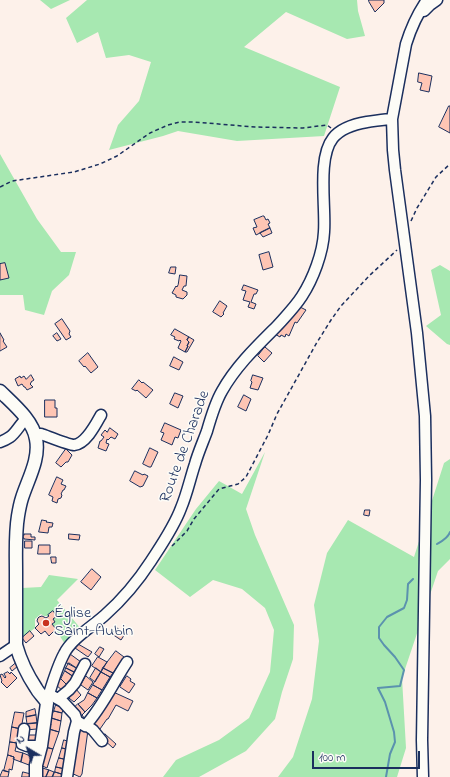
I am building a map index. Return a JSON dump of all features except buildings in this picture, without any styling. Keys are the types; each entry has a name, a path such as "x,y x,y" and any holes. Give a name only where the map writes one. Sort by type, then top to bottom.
{"main road":[{"path":"0,391 31,425 37,442 35,460 18,515 16,535 16,645 20,657 36,690 51,697 47,703 41,746 36,765 36,777"}],"street":[{"path":"424,777 422,740 426,443 420,362 394,170 392,119 409,35 419,11 427,0"},
{"path":"414,24 425,10 437,0"},
{"name":"Route de Charade","path":"51,697 64,654 69,646 106,614 128,592 150,563 173,524 181,508 216,403 228,381 252,351 290,312 308,286 323,242 325,208 325,155 329,143 340,132 352,126 392,119"},
{"path":"35,435 41,434 74,445 82,442 94,428 101,415"},
{"path":"0,442 13,435 26,419"},
{"path":"0,656 16,645"},
{"path":"67,777 74,732 82,723 91,720 127,662"},
{"path":"51,697 69,690 75,683 85,664"},
{"path":"51,697 64,702 82,723 93,730 102,742"},
{"path":"24,729 22,744 27,746 41,746"}],"path":[{"path":"0,187 12,181 74,172 100,164 117,156 150,133 168,125 180,122 254,127 303,128 327,126 340,132"},
{"path":"170,547 187,531 194,519 219,488 238,484 246,477 277,414 331,320 369,276 399,248 417,208 436,177 450,164"}],"green space":[{"path":"40,0 70,0 51,9"},
{"path":"87,0 357,0 358,11 365,36 347,39 286,12 244,47 340,87 324,136 237,141 178,131 109,150 118,125 139,101 151,62 129,55 106,58 98,32 77,43 66,18"},
{"path":"0,154 37,219 61,252 76,252 69,275 52,291 44,315 25,310 23,295 0,295"},
{"path":"440,265 450,271 450,345 426,326 441,315 431,270"},
{"path":"265,452 246,509 255,535 294,625 293,659 275,719 246,751 199,777 163,777 176,760 219,740 249,718 270,672 274,630 265,608 242,589 213,580 190,597 155,570 196,509 219,481 242,494"},
{"path":"450,459 450,559 438,571 402,678 406,748 397,777 278,777 293,757 312,699 319,641 314,605 327,553 348,520 414,557 444,463"},
{"path":"49,575 78,579 57,600 81,629 65,644 52,624 55,622 53,619 57,616 53,611 49,616 44,616 41,614 35,619 35,628 22,638 22,588 41,587"}],"waterway":[{"path":"437,544 446,538 450,532"},
{"path":"386,777 390,754 395,742 394,732 385,702 378,688 400,686 404,670 379,638 379,627 387,617 404,608 407,600 408,584 413,579"}],"place":[{"name":"Église Saint-Aubin","path":"46,623"}]}
